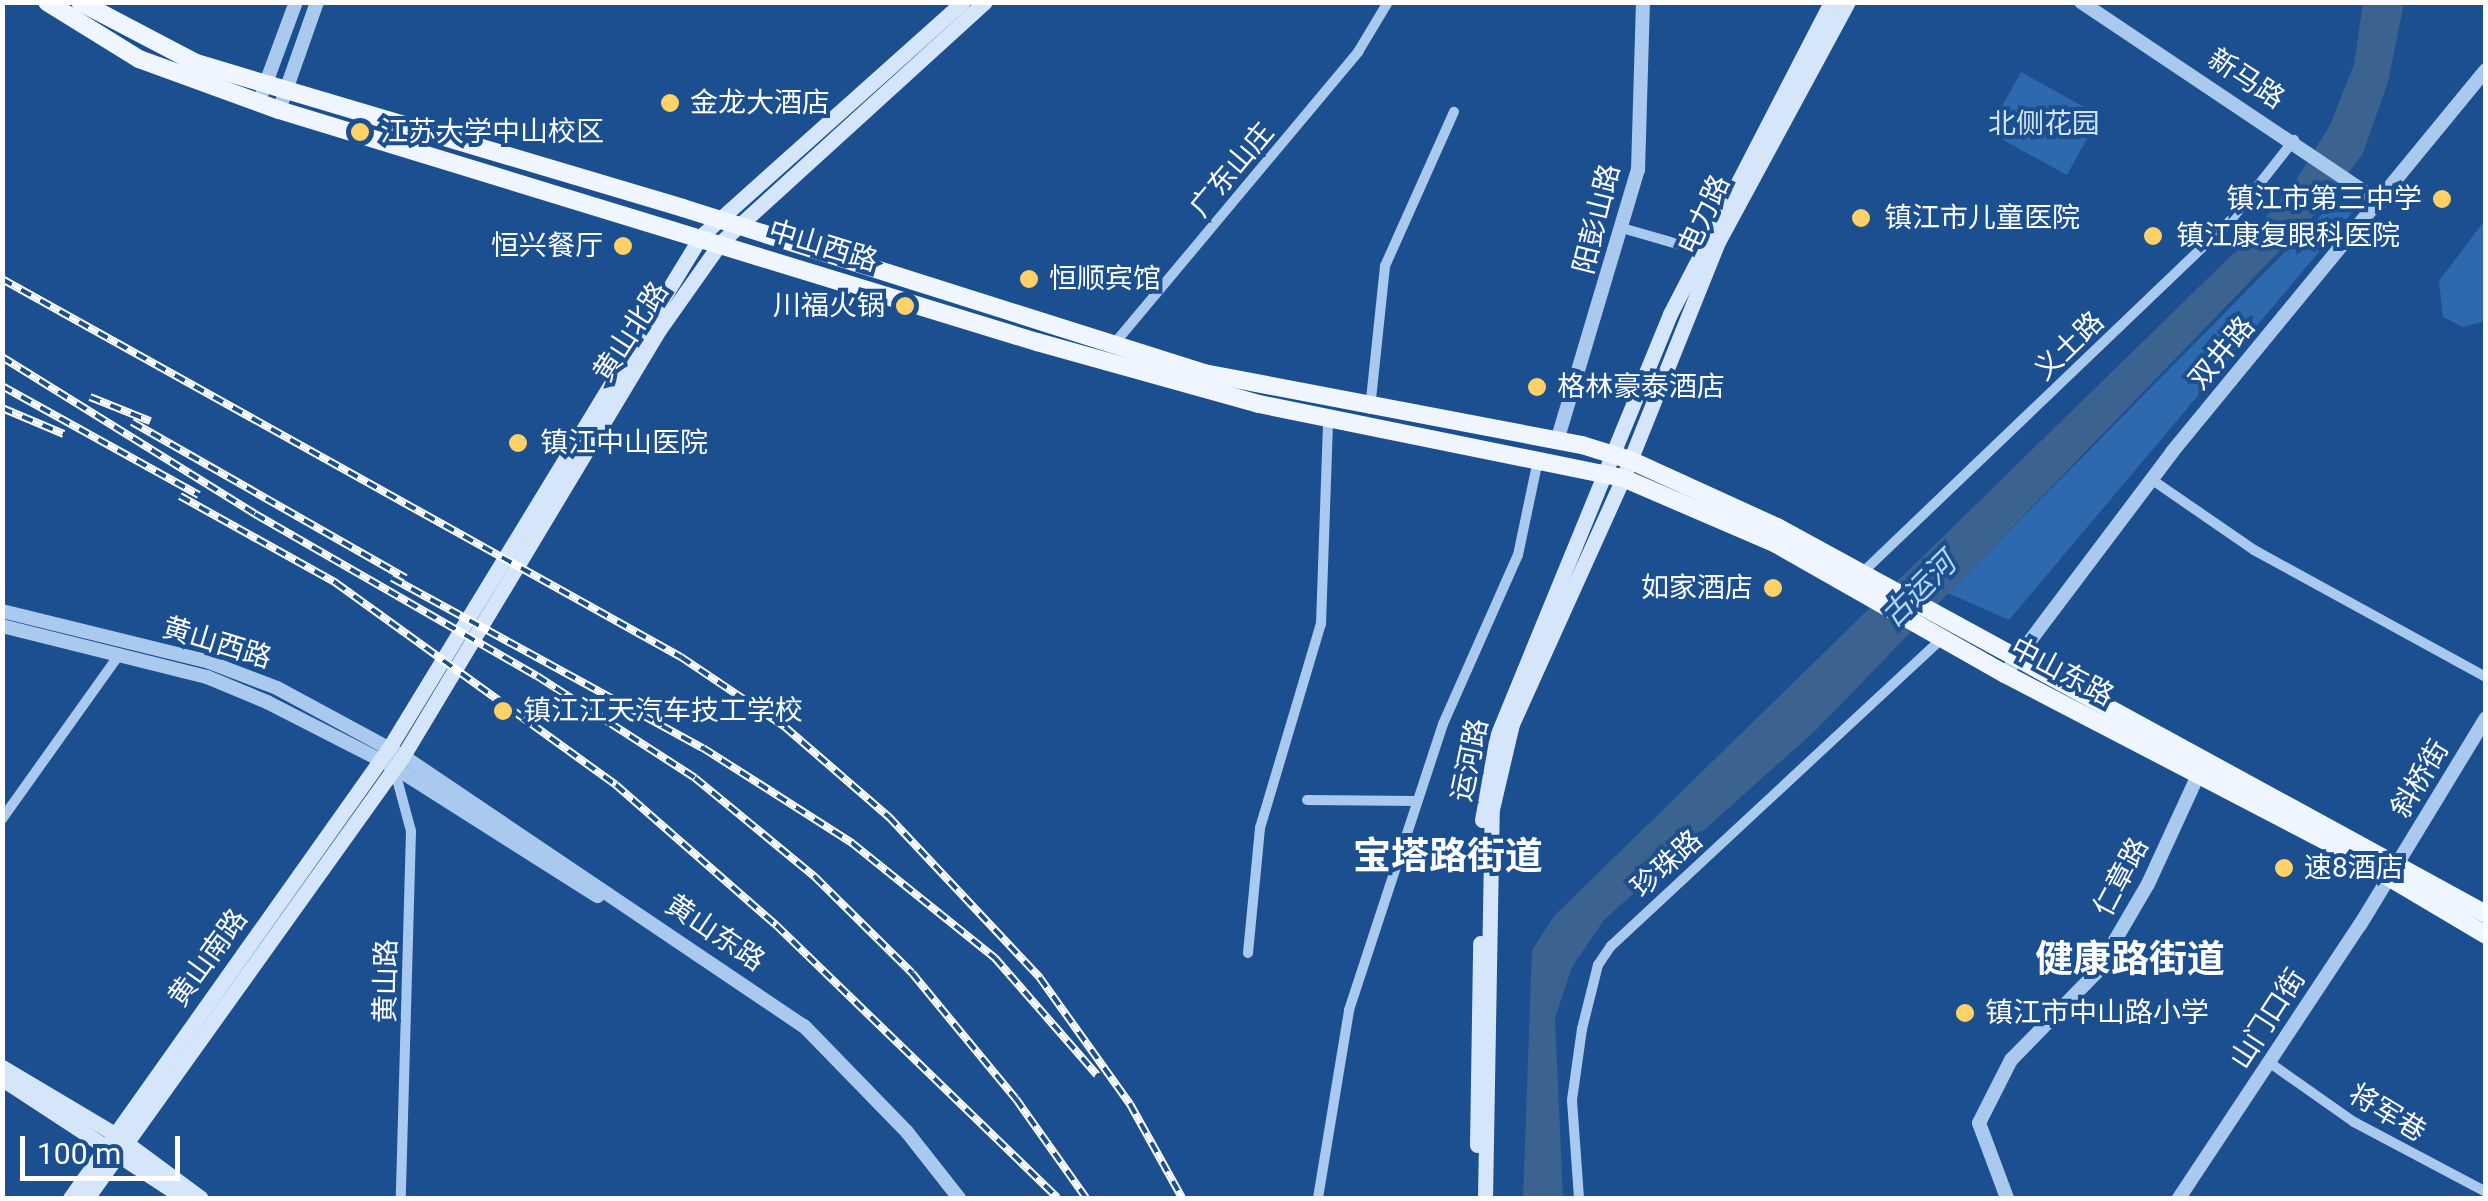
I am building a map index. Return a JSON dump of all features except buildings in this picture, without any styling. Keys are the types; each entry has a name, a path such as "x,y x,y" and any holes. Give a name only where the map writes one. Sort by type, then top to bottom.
{"main road":[{"name":"中山西路","path":"47,2 139,59 262,94 721,242 1109,352 1328,420 1538,459 1618,466"},
{"name":"中山西路","path":"80,2 150,43 262,94"},
{"name":"黄山北路","path":"391,758 701,236 963,2"},
{"name":"黄山北路","path":"391,758 659,330 721,242 985,2"},
{"name":"电力路","path":"1618,466 1698,250 1831,2"},
{"name":"电力路","path":"1618,466 1768,140 1848,2"},
{"name":"中山西路","path":"282,101 716,219 1109,352 1370,410 1557,441 1618,466"},
{"name":"中山东路","path":"1618,466 1867,582 2199,773 2392,872 2486,914"},
{"name":"运河路","path":"1476,1198 1483,804 1497,736 1618,466"},
{"name":"运河路","path":"1485,1198 1492,809 1512,724 1618,466"},
{"name":"中山东路","path":"1929,619 1942,638 2010,667 2392,872 2486,935"},
{"name":"黄山南路","path":"70,1198 116,1142 391,758"},
{"path":"2,1067 200,1198"},
{"path":"2,1079 116,1142 184,1198"},
{"name":"黄山南路","path":"87,1198 116,1142"}],"street":[{"path":"262,94 296,2"},
{"path":"282,101 317,2"},
{"name":"广东山庄","path":"1109,352 1358,52 1388,2"},
{"name":"阳彭山路","path":"1557,441 1638,170 1643,2"},
{"name":"新马路","path":"2081,2 2294,140 2380,202"},
{"name":"双井路","path":"2010,667 2151,480 2484,77"},
{"path":"1370,410 1386,266 1454,112"},
{"name":"义土路","path":"1867,582 2231,220 2294,140"},
{"path":"1622,228 1698,250"},
{"path":"1248,953 1260,828 1321,624 1328,420"},
{"path":"1318,1198 1349,1010 1416,801 1518,555 1538,459"},
{"path":"2151,480 2254,550 2486,677"},
{"name":"黄山西路","path":"2,611 209,662 277,688 391,758"},
{"name":"黄山西路","path":"2,626 207,676 391,758"},
{"name":"珍珠路","path":"1580,1198 1572,1100 1582,1029 1610,946 1942,638"},
{"path":"2,819 119,655"},
{"name":"斜桥街","path":"2392,872 2486,718"},
{"name":"黄山路","path":"391,758 411,831 401,1198"},
{"name":"黄山东路","path":"391,758 730,980 796,1030 872,1105 949,1198"},
{"name":"黄山东路","path":"391,758 804,1026 896,1120 960,1198"},
{"name":"仁章路","path":"2007,1198 1979,1123 2012,1060 2096,974 2148,884 2199,773"},
{"path":"1308,800 1416,801"},
{"name":"山门口街","path":"2179,1198 2392,872"},
{"name":"将军巷","path":"2270,1063 2354,1122 2486,1192"}],"green space":[{"name":"北侧花园","path":"2021,72 2100,116 2067,175 1988,131"},
{"path":"2341,195 2356,208 2009,620 1948,593"},
{"path":"2485,220 2485,321 2463,327 2443,317 2439,281"}],"water":[{"name":"古运河","path":"2363,3 2404,3 2388,82 2363,153 2329,200 1818,728 1604,920 1572,967 1555,1018 1563,1198 1523,1198 1532,950 1554,916 2242,245 2293,185 2330,125 2354,64"}],"railway":[{"path":"2,279 681,657 785,727 889,817 1040,978 1130,1104 1182,1198"},
{"path":"2,357 255,514 537,676 695,778 815,877 912,973 1016,1099 1086,1198"},
{"path":"2,386 199,495"},
{"path":"90,397 150,421"},
{"path":"2,408 64,434"},
{"path":"132,422 406,578"},
{"path":"180,496 336,583 616,785 776,925 1058,1198"},
{"path":"392,578 703,748 852,843 995,958 1097,1075"}],"place":[{"name":"金龙大酒店","path":"670,103"},
{"name":"江苏大学中山校区","path":"360,132"},
{"name":"镇江市第三中学","path":"2442,199"},
{"name":"镇江市儿童医院","path":"1861,218"},
{"name":"镇江康复眼科医院","path":"2153,236"},
{"name":"恒兴餐厅","path":"623,246"},
{"name":"恒顺宾馆","path":"1029,279"},
{"name":"川福火锅","path":"905,306"},
{"name":"格林豪泰酒店","path":"1537,387"},
{"name":"镇江中山医院","path":"518,443"},
{"name":"如家酒店","path":"1773,588"},
{"name":"镇江江天汽车技工学校","path":"503,711"},
{"name":"速8酒店","path":"2284,868"},
{"name":"镇江市中山路小学","path":"1965,1013"}],"district":[{"name":"宝塔路街道","path":"1448,857"},
{"name":"健康路街道","path":"2130,960"}]}
